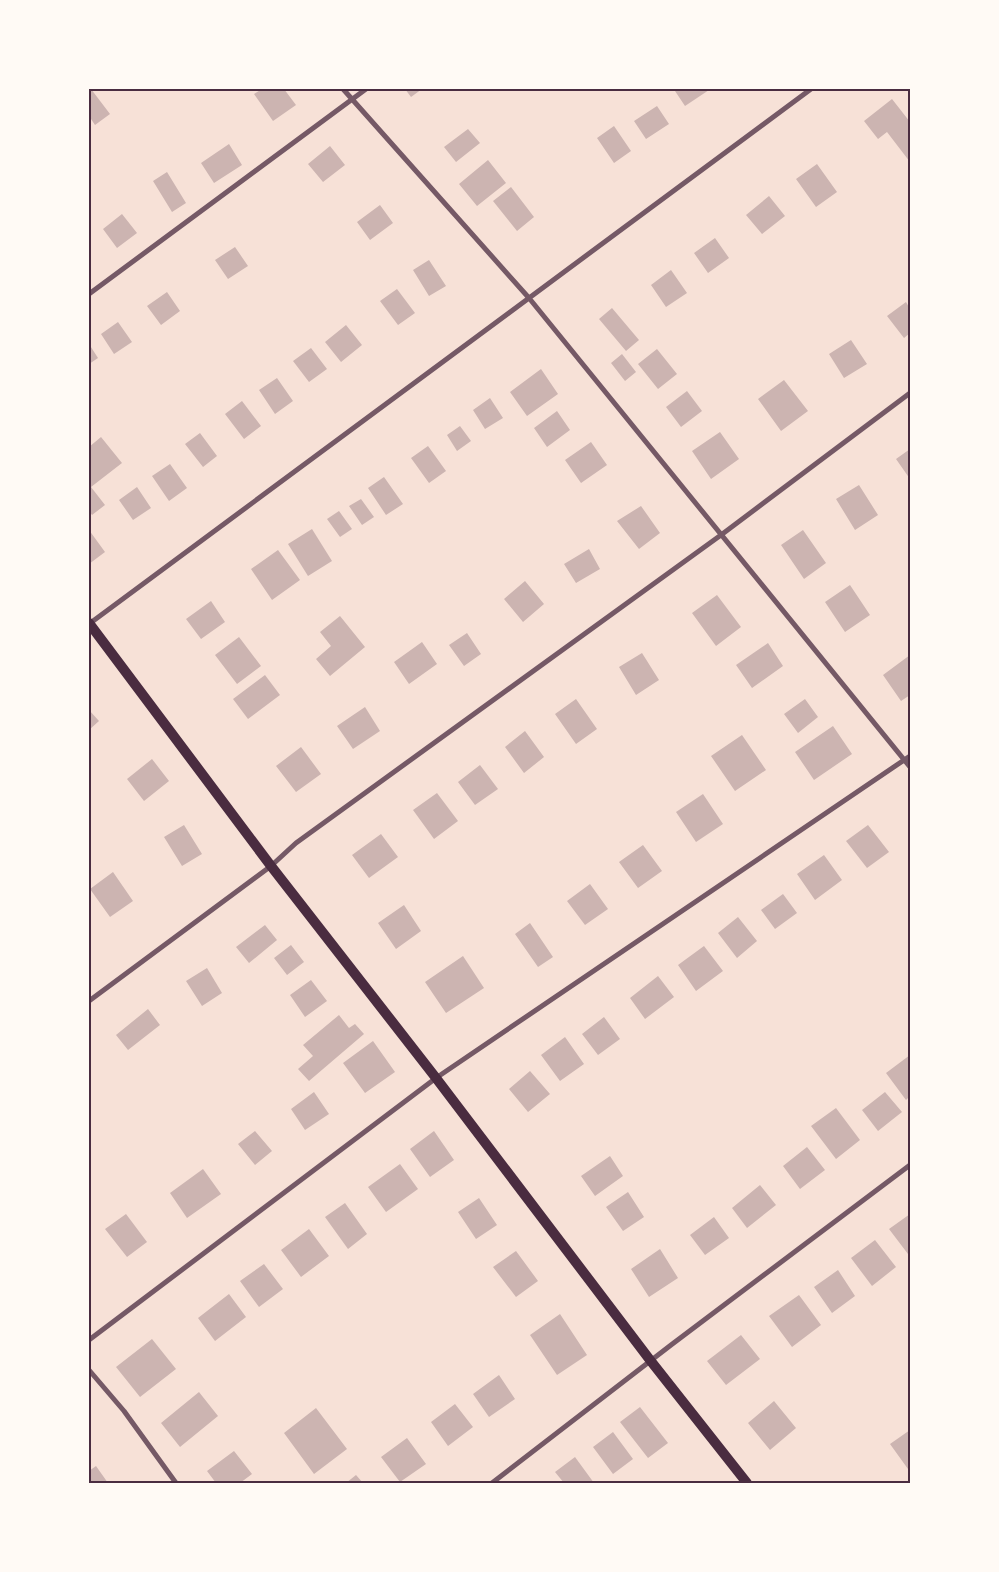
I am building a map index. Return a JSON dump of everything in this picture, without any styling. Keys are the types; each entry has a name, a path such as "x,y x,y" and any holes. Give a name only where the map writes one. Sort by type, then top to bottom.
{"main road":[{"path":"89,623 272,866 650,1360 747,1483"}],"street":[{"path":"343,89 528,298 910,767"},
{"path":"89,294 366,89"},
{"path":"89,623 811,89"},
{"path":"89,1002 272,866 296,844 722,535 910,393"},
{"path":"89,1340 436,1078 910,756"},
{"path":"492,1483 650,1360 910,1165"},
{"path":"89,1370 124,1411 176,1483"}],"building":[{"path":"91,89 110,114 95,125 89,116 89,90"},
{"path":"262,89 284,89 296,105 273,121 254,94"},
{"path":"405,89 422,89 411,97"},
{"path":"678,89 709,90 685,106 675,91"},
{"path":"892,99 910,122 910,162 887,132 878,139 864,121"},
{"path":"657,106 669,124 646,139 634,121"},
{"path":"614,126 631,151 614,163 597,138"},
{"path":"468,129 480,143 456,162 444,147"},
{"path":"229,144 242,165 214,183 201,163"},
{"path":"330,146 345,165 323,182 308,164"},
{"path":"488,160 506,183 477,206 459,184"},
{"path":"817,164 837,192 816,207 796,179"},
{"path":"167,172 186,203 172,212 153,181"},
{"path":"511,187 534,217 517,231 493,201"},
{"path":"769,196 785,216 762,234 746,215"},
{"path":"380,205 393,223 370,240 357,222"},
{"path":"122,214 137,233 117,248 103,229"},
{"path":"715,238 729,258 708,273 694,253"},
{"path":"235,247 248,266 228,279 215,260"},
{"path":"429,260 446,286 429,296 413,270"},
{"path":"671,270 687,293 666,307 651,285"},
{"path":"397,289 415,313 398,325 380,301"},
{"path":"167,292 180,311 161,325 147,306"},
{"path":"906,302 910,309 910,333 904,338 887,316"},
{"path":"612,308 639,340 626,351 599,319"},
{"path":"118,322 132,342 114,354 101,334"},
{"path":"346,325 362,345 341,362 325,342"},
{"path":"851,340 867,364 844,378 829,354"},
{"path":"89,344 98,358 89,364"},
{"path":"311,348 327,369 309,382 293,361"},
{"path":"657,349 677,374 658,389 638,364"},
{"path":"622,354 636,372 625,381 611,363"},
{"path":"541,369 558,394 527,416 510,392"},
{"path":"277,378 293,401 275,414 259,390"},
{"path":"784,380 808,411 781,431 758,399"},
{"path":"687,391 702,411 681,427 666,407"},
{"path":"490,398 503,418 485,429 473,410"},
{"path":"242,401 261,426 244,439 225,414"},
{"path":"557,411 570,430 547,447 534,428"},
{"path":"460,426 471,441 457,451 447,435"},
{"path":"720,432 739,459 711,479 692,451"},
{"path":"200,433 217,456 203,467 185,444"},
{"path":"101,437 122,463 91,487 105,505 92,515 89,511 89,447"},
{"path":"591,442 607,465 581,483 565,460"},
{"path":"428,446 446,471 429,483 411,458"},
{"path":"910,449 910,479 896,459"},
{"path":"170,464 187,488 169,501 152,476"},
{"path":"384,477 403,504 386,515 368,488"},
{"path":"859,485 878,515 855,530 836,499"},
{"path":"137,487 151,508 133,520 119,500"},
{"path":"361,499 374,517 362,525 349,506"},
{"path":"641,506 660,533 639,549 617,521"},
{"path":"339,511 352,529 340,537 327,519"},
{"path":"312,529 332,561 308,576 288,544"},
{"path":"89,530 105,552 89,564"},
{"path":"803,530 826,563 804,579 781,545"},
{"path":"589,549 600,569 576,583 564,564"},
{"path":"278,550 300,580 272,600 251,569"},
{"path":"525,581 544,604 523,622 504,599"},
{"path":"850,585 870,615 845,632 825,602"},
{"path":"717,595 741,627 716,646 692,613"},
{"path":"211,601 225,622 201,639 186,619"},
{"path":"340,616 365,647 330,676 316,659 331,646 320,632"},
{"path":"467,633 481,654 464,666 449,645"},
{"path":"239,637 261,666 237,684 215,655"},
{"path":"422,642 437,664 409,684 394,662"},
{"path":"768,643 783,666 752,688 736,665"},
{"path":"642,653 659,680 636,695 619,667"},
{"path":"910,655 910,695 901,701 883,675"},
{"path":"265,675 280,695 248,719 233,699"},
{"path":"576,699 597,729 576,744 555,714"},
{"path":"805,699 818,717 798,733 784,714"},
{"path":"365,707 380,731 353,749 337,726"},
{"path":"89,710 99,721 89,730"},
{"path":"833,726 852,754 814,780 795,752"},
{"path":"525,731 544,757 524,773 505,747"},
{"path":"742,735 766,770 735,791 711,756"},
{"path":"301,747 321,774 296,792 276,766"},
{"path":"152,759 169,781 144,801 127,779"},
{"path":"480,765 498,789 475,805 458,782"},
{"path":"437,793 458,821 434,839 413,810"},
{"path":"703,794 723,824 696,842 676,812"},
{"path":"184,825 202,854 182,866 164,837"},
{"path":"868,825 889,852 867,868 846,841"},
{"path":"381,834 398,857 369,878 352,855"},
{"path":"643,845 662,871 638,888 619,862"},
{"path":"824,855 842,880 815,900 797,874"},
{"path":"113,872 133,901 110,917 90,889"},
{"path":"590,884 608,909 585,925 567,901"},
{"path":"783,894 797,913 775,929 761,910"},
{"path":"404,905 421,931 396,949 378,923"},
{"path":"738,917 757,941 737,958 718,933"},
{"path":"530,923 553,957 538,967 515,934"},
{"path":"265,925 277,940 249,963 236,947"},
{"path":"291,945 304,962 287,975 274,958"},
{"path":"704,946 723,971 696,991 678,965"},
{"path":"463,956 484,988 446,1013 425,982"},
{"path":"207,968 222,993 202,1006 186,981"},
{"path":"658,976 674,997 645,1019 630,998"},
{"path":"311,980 327,1001 305,1017 290,995"},
{"path":"148,1009 160,1025 128,1050 116,1035"},
{"path":"339,1015 349,1028 355,1024 364,1034 309,1081 298,1069 313,1056 303,1045"},
{"path":"604,1017 620,1039 598,1055 582,1034"},
{"path":"565,1037 584,1064 560,1081 541,1055"},
{"path":"373,1041 395,1072 365,1093 343,1063"},
{"path":"910,1055 910,1096 906,1100 886,1073"},
{"path":"530,1071 550,1094 528,1112 509,1089"},
{"path":"314,1092 329,1114 305,1130 291,1109"},
{"path":"885,1092 902,1112 878,1131 862,1110"},
{"path":"836,1108 860,1140 836,1159 811,1126"},
{"path":"255,1131 272,1151 255,1165 238,1144"},
{"path":"434,1131 454,1160 430,1177 410,1149"},
{"path":"807,1147 825,1170 800,1189 783,1166"},
{"path":"610,1156 623,1176 595,1196 581,1176"},
{"path":"400,1164 418,1189 386,1212 368,1187"},
{"path":"203,1169 221,1194 187,1218 170,1193"},
{"path":"760,1185 776,1205 747,1228 732,1208"},
{"path":"628,1192 644,1217 623,1231 606,1207"},
{"path":"479,1198 497,1225 476,1239 458,1212"},
{"path":"345,1203 367,1234 348,1249 325,1217"},
{"path":"126,1214 147,1242 127,1257 105,1229"},
{"path":"910,1214 910,1252 908,1254 889,1229"},
{"path":"714,1217 729,1238 705,1255 690,1235"},
{"path":"309,1229 329,1256 301,1277 281,1250"},
{"path":"875,1240 896,1267 872,1286 851,1258"},
{"path":"660,1249 678,1278 649,1297 631,1269"},
{"path":"516,1251 538,1281 516,1297 493,1267"},
{"path":"264,1264 283,1289 259,1307 240,1281"},
{"path":"838,1270 855,1296 832,1313 814,1287"},
{"path":"229,1294 246,1317 215,1341 198,1318"},
{"path":"799,1295 821,1325 792,1347 769,1316"},
{"path":"560,1314 587,1355 557,1375 530,1335"},
{"path":"741,1335 760,1359 726,1385 707,1361"},
{"path":"152,1339 176,1369 140,1397 116,1367"},
{"path":"499,1375 515,1399 489,1417 473,1394"},
{"path":"199,1392 218,1416 180,1447 161,1423"},
{"path":"774,1401 796,1428 770,1450 748,1423"},
{"path":"455,1404 473,1427 448,1446 431,1422"},
{"path":"640,1407 668,1443 648,1458 620,1422"},
{"path":"316,1408 347,1449 314,1474 284,1433"},
{"path":"910,1430 910,1467 908,1469 890,1444"},
{"path":"613,1432 633,1459 613,1474 593,1447"},
{"path":"407,1438 426,1464 400,1482 381,1457"},
{"path":"234,1451 252,1474 240,1483 216,1483 207,1471"},
{"path":"575,1457 594,1483 564,1483 555,1472"},
{"path":"96,1466 108,1483 89,1483 89,1471"},
{"path":"356,1475 363,1483 346,1483"}]}
